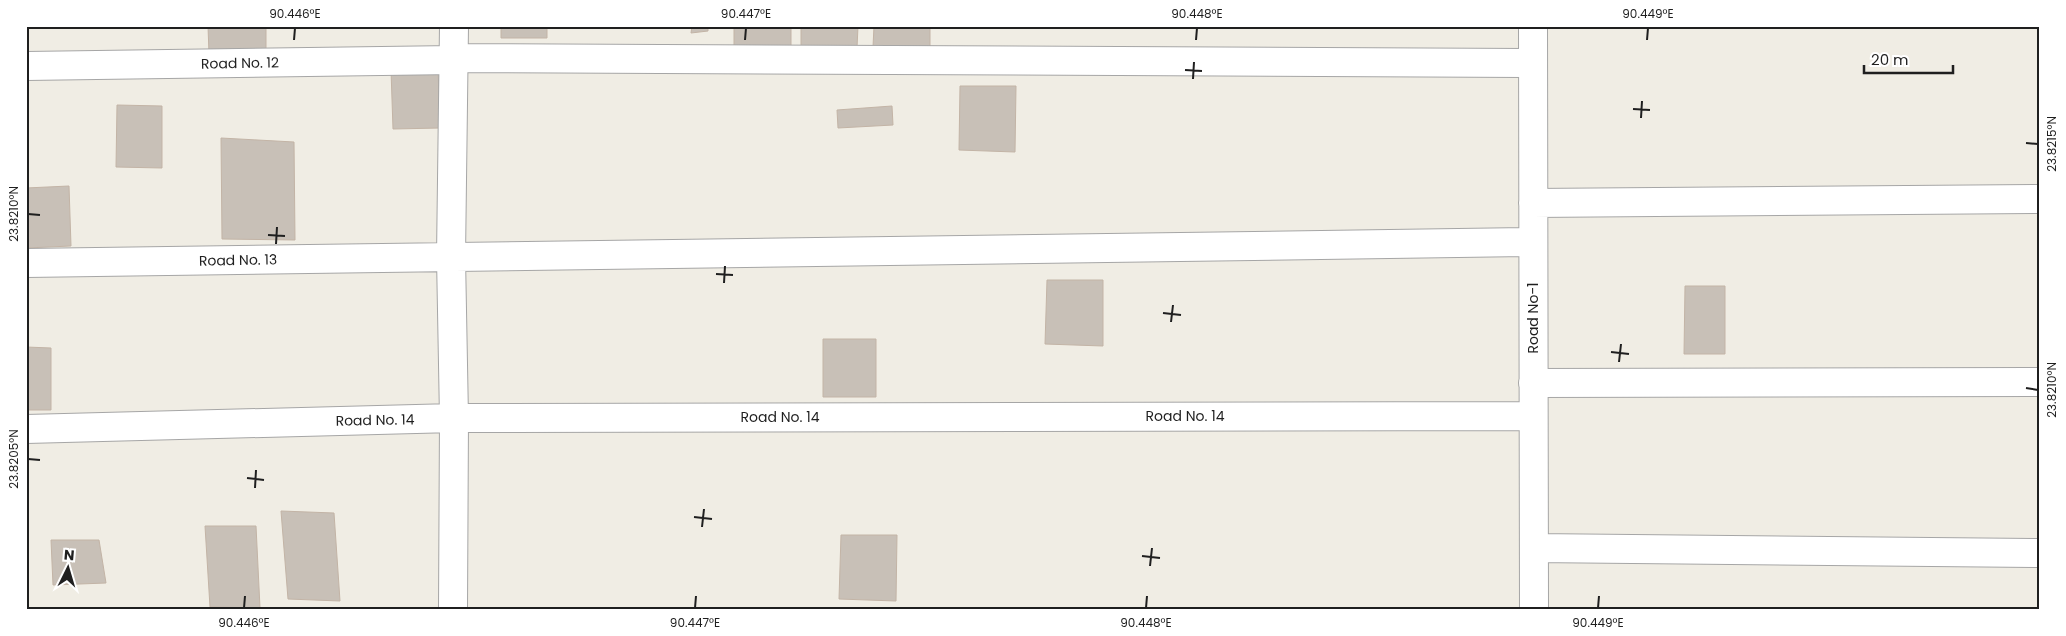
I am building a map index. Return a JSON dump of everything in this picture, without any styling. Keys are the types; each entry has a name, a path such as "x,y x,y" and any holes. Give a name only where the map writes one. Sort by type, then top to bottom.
{"street":[{"path":"453,610 454,418 451,257 454,26"},
{"name":"Road No-1","path":"1533,26 1534,610"},
{"name":"Road No. 12","path":"26,66 454,59 1533,63"},
{"path":"1533,203 2040,199"},
{"name":"Road No. 13","path":"26,263 1533,242"},
{"path":"1534,383 2040,382"},
{"name":"Road No. 14","path":"26,429 454,418 1533,416"},
{"path":"1534,548 2040,553"}],"building":[{"path":"208,26 266,26 266,54 209,54"},
{"path":"501,26 547,26 547,38 501,38"},
{"path":"692,26 708,26 708,31 691,33"},
{"path":"734,26 791,26 791,48 734,46"},
{"path":"801,26 858,26 857,48 801,46"},
{"path":"874,26 930,26 930,49 873,47"},
{"path":"438,68 440,128 393,129 391,70"},
{"path":"960,86 1016,86 1015,152 959,150"},
{"path":"117,105 162,106 162,168 116,167"},
{"path":"892,106 893,125 838,128 837,110"},
{"path":"221,138 294,142 295,240 222,239"},
{"path":"69,186 71,246 26,248 26,188"},
{"path":"1047,280 1103,280 1103,346 1045,344"},
{"path":"1685,286 1725,286 1725,354 1684,354"},
{"path":"823,339 876,339 876,397 823,397"},
{"path":"26,347 51,348 51,410 26,410"},
{"path":"281,511 334,513 340,601 288,599"},
{"path":"205,526 256,526 260,608 210,607"},
{"path":"841,535 897,535 896,601 839,599"},
{"path":"51,540 99,540 106,583 53,585"}]}
